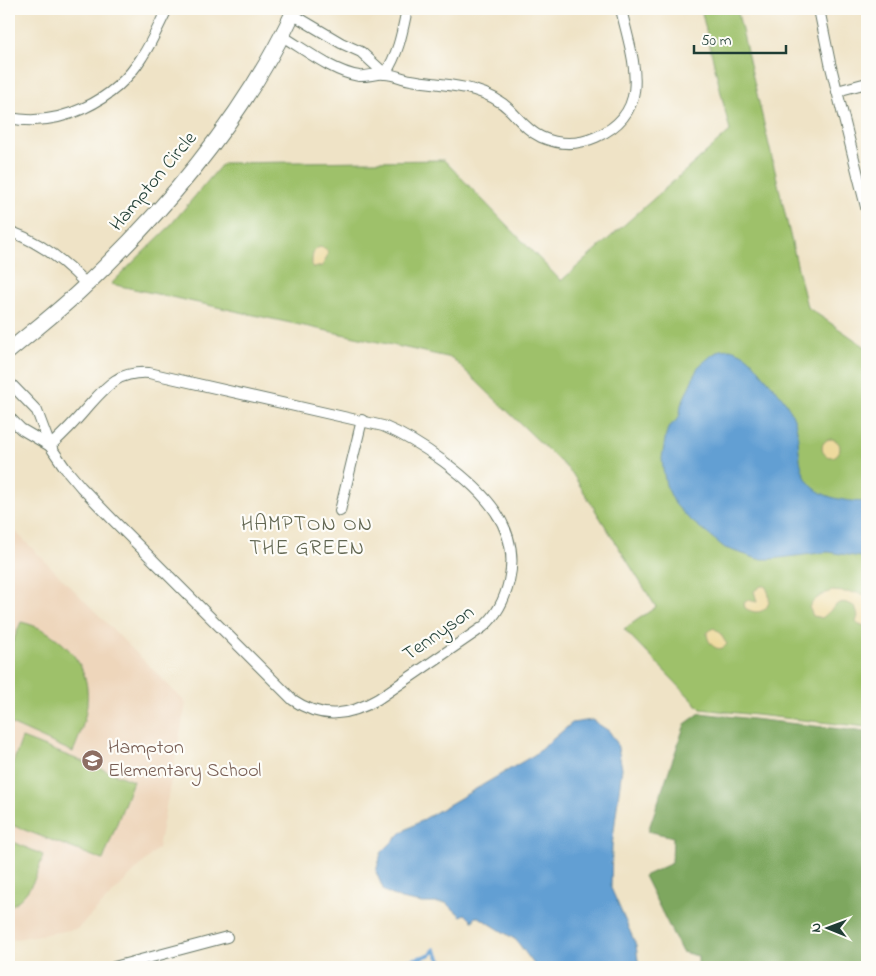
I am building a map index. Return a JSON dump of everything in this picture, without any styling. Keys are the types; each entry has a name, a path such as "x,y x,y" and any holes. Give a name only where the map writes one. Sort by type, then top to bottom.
{"street":[{"path":"9,118 30,120 51,118 78,111 100,100 118,86 142,58 167,9"},
{"path":"385,74 394,60 400,44 407,9"},
{"path":"282,36 326,63 359,76 385,74 408,80 482,92 501,101 530,130 540,136 563,143 577,144 606,133 618,124 630,108 635,93 635,69 621,9"},
{"path":"819,9 867,211"},
{"path":"293,11 341,43 361,52 385,74"},
{"name":"Hampton Circle","path":"9,351 87,285 136,237 190,174 249,92 282,36 293,11"},
{"path":"837,90 867,83"},
{"path":"9,231 24,236 58,257 87,285"},
{"name":"Tennyson","path":"9,382 37,411 50,446 64,468 112,519 293,700 310,709 339,713 353,710 378,698 490,621 501,605 508,587 512,562 509,540 502,520 492,506 468,480 412,440 383,426 149,373 135,373 108,385 50,446"},
{"name":"Tennyson","path":"9,417 21,429 50,446"},
{"path":"340,511 362,420"},
{"path":"114,967 228,937"}],"shaded area":[{"name":"Hampton Elementary School","path":"9,525 186,703 158,848 77,929 9,940"}],"green space":[{"path":"701,9 737,9 807,307 867,348 867,727 701,709 624,629 656,607 572,473 452,358 111,284 168,228 223,163 444,160 561,281 730,131"},
{"path":"21,622 38,628 57,639 74,655 81,668 86,681 86,708 84,723 73,752 9,723 9,651"},
{"path":"700,713 867,732 867,967 698,967 698,956 682,952 644,876 672,863 673,837 648,831 685,724"},
{"path":"22,738 133,781 103,860 9,824 9,774"},
{"path":"9,840 43,855 38,871 27,892 9,907"}],"sand":[{"path":"320,247 327,251 326,260 322,266 314,268 312,267 313,255 315,250"},
{"path":"827,439 835,439 840,444 838,455 827,457 822,452 822,444"},
{"path":"761,586 765,586 768,592 769,603 766,608 758,612 745,608 744,603 748,600 757,602 754,591"},
{"path":"832,591 858,593 867,596 867,626 859,625 856,622 858,616 855,607 844,602 837,605 822,618 813,616 809,607 811,604 819,597"},
{"path":"713,628 720,633 727,644 724,647 714,647 709,641 707,633"}],"water":[{"path":"730,349 737,351 750,360 786,403 797,428 799,455 804,474 815,489 831,497 867,502 867,558 828,552 758,559 725,548 688,518 675,504 666,485 663,469 662,458 666,434 670,426 678,419 681,405 698,367 720,350"},
{"path":"592,720 609,731 617,743 622,768 612,846 611,888 636,945 639,967 536,967 516,940 479,917 475,917 474,921 472,921 465,914 461,916 446,903 422,903 401,899 384,891 376,872 381,853 402,832 534,755 572,723"}],"waterway":[{"path":"384,967 429,955 434,949 440,959 450,967"}],"place":[{"name":"Hampton Elementary School","path":"92,760"}],"district":[{"name":"HAMPTON ON THE GREEN","path":"307,537"}]}
